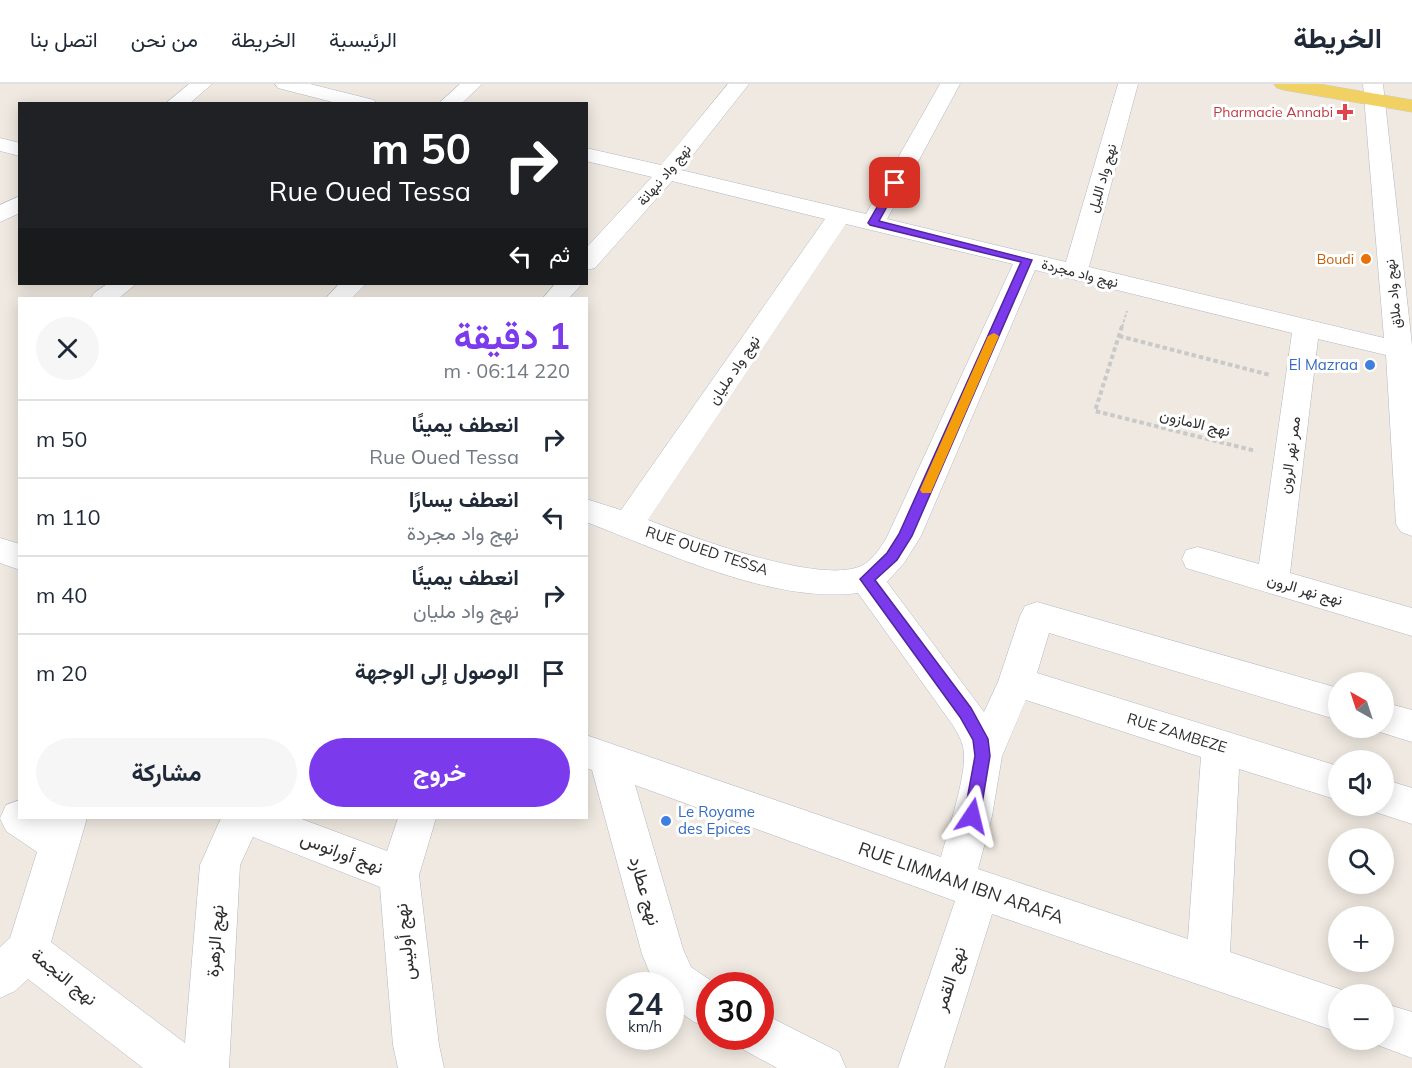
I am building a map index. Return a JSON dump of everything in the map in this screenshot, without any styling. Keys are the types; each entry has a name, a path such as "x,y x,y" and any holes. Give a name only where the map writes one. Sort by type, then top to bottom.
{"main road":[{"path":"1284,84 1373,92 1412,106"}],"street":[{"path":"178,102 202,84"},
{"path":"285,84 360,102"},
{"path":"450,102 472,84"},
{"name":"نهج واد نبهانة","path":"588,262 667,173 738,84"},
{"path":"873,223 950,84"},
{"name":"نهج واد الليل","path":"1075,272 1128,84"},
{"path":"1373,92 1412,113"},
{"name":"نهج واد ملاق","path":"1373,92 1399,350 1406,382 1412,525"},
{"path":"0,144 18,149"},
{"name":"نهج واد مجردة","path":"588,154 1399,350"},
{"path":"0,215 18,204"},
{"name":"نهج واد مليان","path":"628,525 840,215"},
{"path":"983,756 980,739 974,725 866,579 892,557 905,536 1027,260"},
{"path":"104,297 122,285"},
{"path":"339,297 352,285"},
{"path":"556,297 568,285"},
{"name":"ممر نهر الرون","path":"1273,581 1306,328"},
{"name":"RUE OUED TESSA","path":"588,511 718,558 787,576 832,583 866,579"},
{"path":"0,550 18,557"},
{"name":"نهج نهر الرون","path":"1198,559 1412,622"},
{"path":"983,756 1016,682 1037,616 1328,701"},
{"name":"RUE ZAMBEZE","path":"1016,682 1328,780"},
{"path":"1394,721 1412,726"},
{"path":"1208,967 1221,746"},
{"name":"RUE LIMMAM IBN ARAFA","path":"597,755 966,886 1328,1007"},
{"name":"نهج عطارد","path":"597,755 663,954 676,982 696,996"},
{"name":"نهج القمر","path":"921,1068 966,886 972,816 983,756"},
{"path":"1394,800 1412,806"},
{"path":"0,804 18,816"},
{"path":"26,819 63,831"},
{"name":"نهج الزهرة","path":"206,1068 220,866 241,819"},
{"name":"نهج أورانوس","path":"255,819 399,875"},
{"name":"نهج أوليس","path":"417,819 399,875 416,1045 421,1068"},
{"name":"نهج النجمة","path":"63,831 13,963 180,1068"},
{"path":"1394,1029 1412,1035"},
{"path":"774,1042 823,1068"}],"path":[{"path":"1135,286 1119,336 1299,382"},
{"name":"نهج الامازون","path":"1119,336 1095,411 1289,459"}],"slow traffic":[{"path":"926,490 994,336"}],"place":[{"name":"Pharmacie Annabi","path":"1345,112"},
{"name":"Boudi","path":"1366,259"},
{"name":"El Mazraa","path":"1370,365"},
{"name":"Le Royame des Epices","path":"666,821"}],"route":[{"path":"895,183 873,223 1027,260 905,536 892,557 866,579 974,725 980,739 983,756 972,816"}]}
